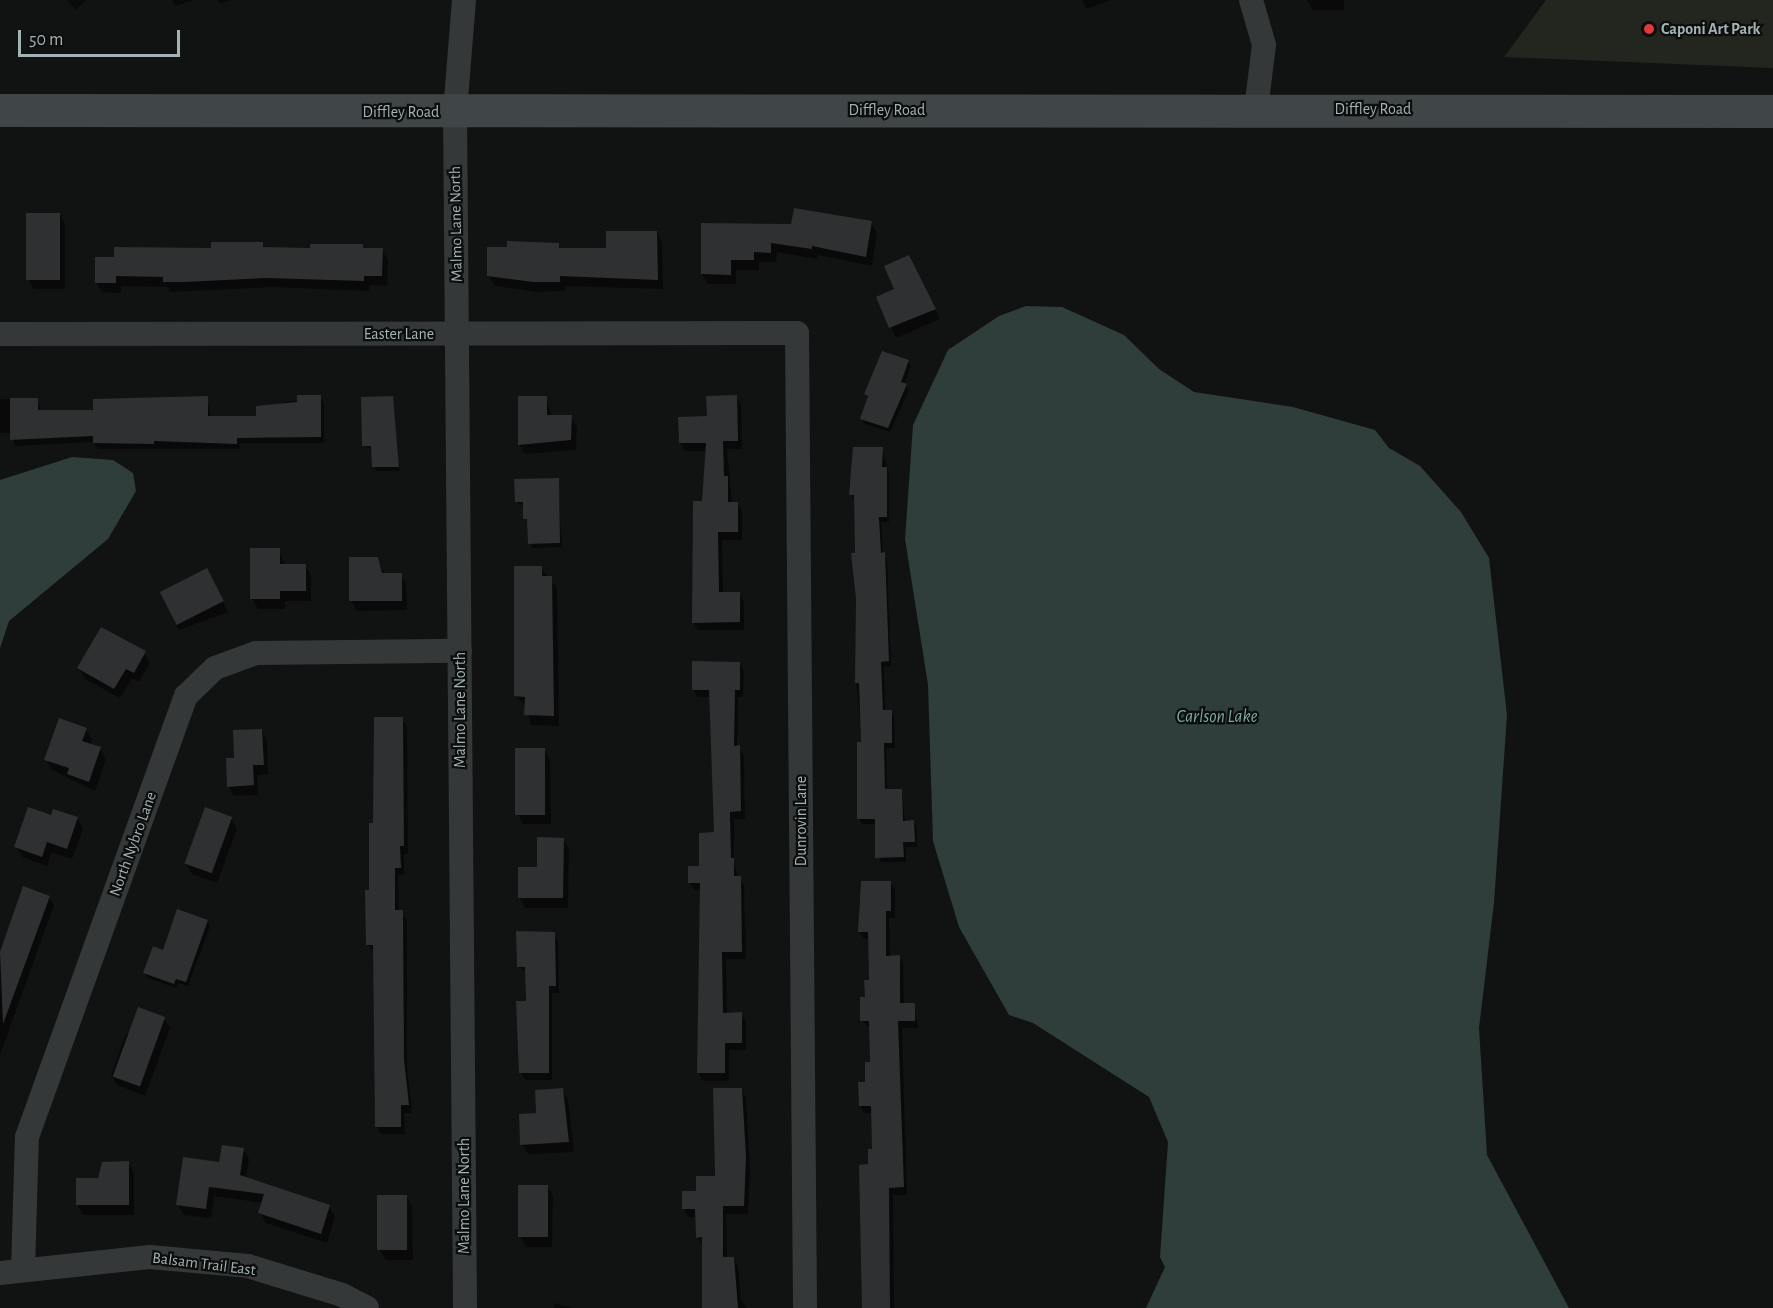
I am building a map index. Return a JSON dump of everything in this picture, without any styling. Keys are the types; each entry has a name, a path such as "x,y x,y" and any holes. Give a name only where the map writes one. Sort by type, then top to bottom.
{"main road":[{"name":"Diffley Road","path":"0,110 1773,111"}],"street":[{"name":"Malmo Lane North","path":"464,0 455,112 465,1308"},
{"path":"1251,0 1263,29 1264,45 1256,109"},
{"name":"Easter Lane","path":"0,334 797,333"},
{"name":"Dunrovin Lane","path":"797,333 805,1308"},
{"name":"North Nybro Lane","path":"12,1271 27,1137 186,696 215,668 256,653 460,651"},
{"name":"Balsam Trail East","path":"12,1271 150,1257 248,1266 342,1295 367,1308"}],"shaded area":[{"name":"Caponi Art Park","path":"1546,0 1773,0 1773,68 1504,57"}],"water":[{"name":"Carlson Lake","path":"1026,306 1062,307 1124,335 1159,369 1194,392 1293,407 1375,430 1389,448 1420,466 1461,512 1489,558 1507,715 1494,903 1479,1028 1487,1155 1569,1308 1146,1308 1165,1267 1160,1257 1168,1142 1149,1097 1033,1023 1009,1015 959,927 933,841 928,685 905,539 913,425 948,350 999,316"},
{"path":"72,457 113,460 133,473 136,491 108,539 9,621 0,648 0,480"}],"building":[{"path":"794,208 872,221 866,257 812,246 812,249 771,243 771,253 754,252 754,260 731,260 731,275 701,274 701,223 791,224"},
{"path":"26,213 60,213 60,280 26,280"},
{"path":"606,231 657,231 658,280 560,276 560,282 533,282 487,276 487,247 507,247 507,241 559,243 559,248 606,248"},
{"path":"211,242 263,242 263,247 310,248 310,244 363,244 363,248 383,248 382,276 364,276 364,281 266,278 163,282 163,277 116,276 116,283 95,283 95,257 114,257 114,247 211,248"},
{"path":"909,255 936,309 889,328 876,297 894,289 884,266"},
{"path":"882,351 909,360 901,382 907,384 888,428 860,419 868,396 864,394"},
{"path":"297,395 321,395 321,437 237,438 237,444 154,441 154,444 93,443 93,436 10,440 10,398 38,398 38,410 93,410 93,399 208,396 208,416 256,416 256,406 297,402"},
{"path":"737,395 738,441 723,441 724,476 728,476 728,502 738,502 738,532 718,532 719,592 740,592 740,622 692,623 693,501 702,501 706,443 679,443 678,417 707,416 706,396"},
{"path":"393,396 399,467 372,467 371,446 362,446 361,397"},
{"path":"518,396 547,396 547,415 572,415 571,440 518,445"},
{"path":"853,447 883,447 882,467 887,467 887,517 879,517 881,553 885,552 889,661 881,662 883,710 892,710 892,743 884,743 885,789 902,789 903,821 914,820 915,842 903,842 904,857 875,858 875,819 857,819 857,742 861,742 859,683 855,683 856,599 851,553 855,553 854,495 849,495"},
{"path":"559,478 560,543 528,544 527,519 523,519 523,502 515,502 514,479"},
{"path":"250,548 280,548 280,564 306,564 306,591 280,591 280,599 250,599"},
{"path":"349,557 378,557 382,573 402,573 402,601 349,601"},
{"path":"514,566 542,566 542,576 552,576 554,716 524,715 525,697 514,696"},
{"path":"207,568 224,601 177,625 160,592"},
{"path":"101,627 146,651 134,673 126,669 114,689 77,668"},
{"path":"692,661 740,662 740,690 735,690 734,746 740,745 741,811 730,812 731,858 734,858 734,876 741,876 742,952 722,952 723,1013 742,1012 742,1043 725,1043 725,1073 697,1073 700,883 688,883 688,866 699,866 699,833 714,832 709,690 692,690"},
{"path":"374,717 403,717 404,846 400,846 401,868 395,868 395,910 403,910 404,1059 409,1105 401,1105 401,1127 375,1127 373,945 366,945 365,890 369,890 369,823 373,823"},
{"path":"59,718 87,728 82,741 101,747 89,782 67,774 69,768 44,760"},
{"path":"262,729 264,765 253,765 254,785 227,787 226,758 234,758 233,730"},
{"path":"515,748 545,748 545,815 515,815"},
{"path":"28,807 51,815 53,809 78,817 67,849 47,842 42,857 14,847"},
{"path":"205,807 232,817 212,873 184,863"},
{"path":"537,837 564,838 563,898 518,898 518,867 537,867"},
{"path":"861,881 891,881 891,911 886,911 886,956 900,955 900,1003 915,1003 915,1021 898,1021 904,1187 889,1188 890,1308 862,1308 859,1165 868,1164 868,1149 872,1149 871,1106 859,1106 858,1082 865,1082 865,1062 870,1062 869,1021 860,1021 860,997 865,997 864,980 869,980 868,932 858,932"},
{"path":"23,886 50,896 3,1024 0,952"},
{"path":"177,909 208,920 186,982 176,979 174,984 143,973 153,946 163,950"},
{"path":"516,931 555,932 556,986 549,986 549,1073 519,1073 516,1001 526,1001 525,967 517,967"},
{"path":"138,1007 165,1017 140,1086 113,1077"},
{"path":"563,1088 569,1142 520,1145 519,1114 536,1113 535,1090"},
{"path":"713,1088 742,1088 746,1157 744,1206 723,1206 723,1257 734,1257 738,1308 702,1308 702,1237 696,1238 695,1209 682,1209 682,1191 696,1191 696,1176 715,1176"},
{"path":"222,1145 244,1148 240,1175 330,1205 321,1234 258,1213 264,1194 209,1187 206,1209 176,1205 183,1157 219,1162"},
{"path":"129,1161 129,1205 76,1205 76,1178 98,1178 102,1162"},
{"path":"518,1185 548,1185 548,1237 518,1237"},
{"path":"377,1195 407,1195 407,1250 377,1250"}],"place":[{"name":"Caponi Art Park","path":"1649,29"}]}
